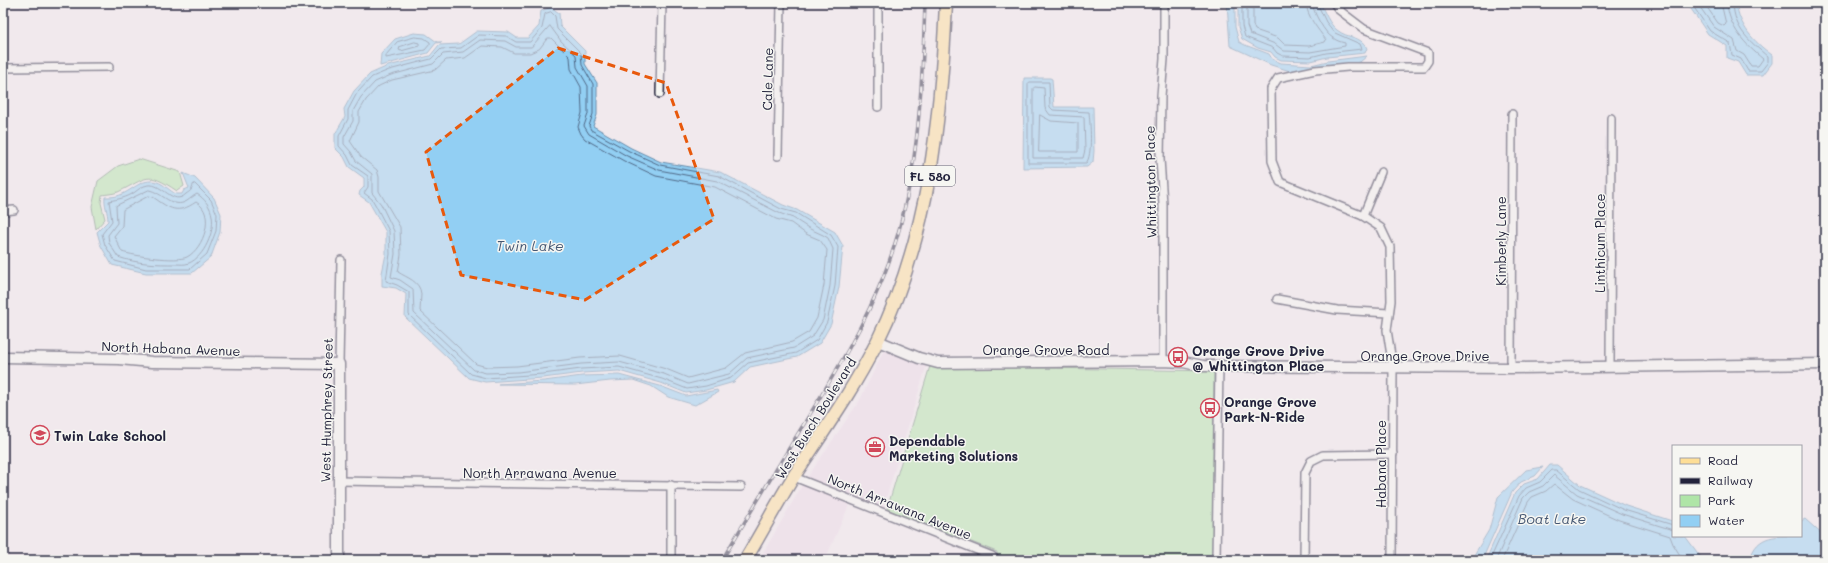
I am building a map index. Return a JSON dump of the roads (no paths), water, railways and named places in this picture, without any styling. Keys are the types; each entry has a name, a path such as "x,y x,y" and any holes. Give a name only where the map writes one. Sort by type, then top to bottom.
{"main road":[{"name":"West Busch Boulevard","path":"745,560 794,477 840,409 862,372 878,341 909,263 929,181 936,143 946,3"}],"street":[{"path":"660,94 662,3"},
{"name":"Cale Lane","path":"778,156 781,3"},
{"path":"878,3 878,107"},
{"name":"Whittington Place","path":"1163,361 1163,204 1160,159 1161,96 1164,59 1164,3"},
{"name":"Habana Place","path":"1334,3 1339,10 1364,29 1428,53 1428,61 1424,67 1348,67 1315,70 1278,78 1271,89 1272,161 1280,182 1363,216 1381,228 1390,247 1392,301 1387,330 1393,368 1392,560"},
{"path":"3,68 109,67"},
{"name":"Kimberly Lane","path":"1511,368 1512,114"},
{"name":"Linthicum Place","path":"1610,367 1612,118"},
{"path":"1363,216 1381,172"},
{"path":"3,211 14,210"},
{"name":"West Humphrey Street","path":"338,560 339,364 342,260"},
{"path":"1277,299 1337,310 1389,313"},
{"name":"Orange Grove Road","path":"878,341 919,358 938,363 1163,361 1219,366"},
{"name":"North Habana Avenue","path":"3,357 112,359 152,362 339,364"},
{"name":"Orange Grove Drive","path":"1219,366 1511,368 1825,364"},
{"path":"1216,560 1219,366"},
{"path":"1304,560 1304,473 1312,461 1323,455 1393,454"},
{"name":"North Arrawana Avenue","path":"794,477 992,556 996,560"},
{"name":"North Arrawana Avenue","path":"338,481 741,487"},
{"path":"671,485 671,560"}],"water":[{"path":"1227,3 1235,3 1235,27 1239,42 1269,54 1272,59 1281,63 1311,65 1328,61 1367,56 1360,62 1342,66 1290,71 1271,65 1230,46"},
{"path":"1238,3 1320,3 1329,21 1334,27 1341,33 1361,41 1367,48 1365,53 1327,57 1311,61 1281,60 1275,57 1271,52 1258,48 1242,39 1238,27"},
{"path":"1687,3 1736,3 1738,12 1748,33 1772,55 1772,63 1763,75 1746,75 1738,62 1727,58 1727,46 1708,34"},
{"name":"Twin Lake","path":"551,7 559,13 560,26 585,51 585,64 597,83 597,115 593,126 631,148 661,162 720,172 783,205 797,210 835,232 843,246 839,287 831,324 820,343 797,357 750,367 734,382 706,390 686,393 661,383 619,371 485,382 469,378 405,317 406,294 396,288 382,286 382,273 386,254 386,232 369,202 359,195 360,191 364,187 364,178 349,167 344,157 335,148 335,134 345,117 344,109 354,91 370,74 388,66 430,56 439,45 459,44 477,31 508,32 517,38 528,38 539,26 541,11"},
{"path":"414,33 426,34 437,42 442,42 436,43 428,53 380,66 381,54 395,39"},
{"path":"1024,78 1052,79 1054,107 1093,107 1093,162 1087,167 1023,168"},
{"path":"183,173 195,178 214,198 221,214 220,232 211,257 192,273 146,273 112,265 101,246 97,232 108,221 105,197 117,196 141,183 151,181 160,183 176,194 182,194 184,190 189,188"},
{"path":"619,375 660,386 686,396 717,390 718,392 695,405 668,397 651,386 633,380 575,385 498,384 544,381 582,376"},
{"name":"Boat Lake","path":"1550,465 1557,465 1580,485 1626,506 1672,521 1672,537 1686,537 1703,560 1486,560 1515,493 1524,484 1538,479"},
{"path":"1543,467 1535,476 1521,482 1512,492 1483,558 1481,560 1471,560 1489,530 1498,497 1526,470"},
{"path":"1805,519 1825,537 1825,560 1750,560 1757,545 1763,541 1774,537 1802,537 1802,520"}],"railway":[{"path":"722,560 838,367 858,331 884,275 904,209 911,175 920,107 925,3"}],"place":[{"name":"Orange Grove Drive @ Whittington Place","path":"1178,357"},
{"name":"Orange Grove Park-N-Ride","path":"1210,408"},
{"name":"Twin Lake School","path":"40,435"},
{"name":"Dependable Marketing Solutions","path":"875,447"}]}
